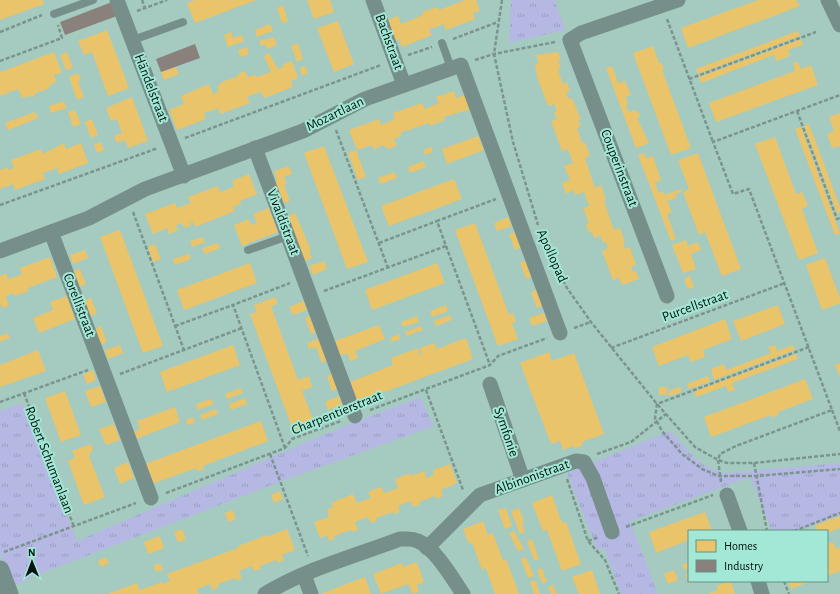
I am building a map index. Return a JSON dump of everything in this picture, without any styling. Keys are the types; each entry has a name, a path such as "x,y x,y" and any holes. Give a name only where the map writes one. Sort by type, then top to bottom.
{"street":[{"name":"Händelstraat","path":"118,0 184,176"},
{"name":"Bachstraat","path":"373,0 404,85"},
{"path":"570,40 581,33 678,0"},
{"path":"828,0 840,25"},
{"name":"Couperinstraat","path":"570,40 667,296"},
{"name":"Mozartlaan","path":"0,251 89,218 128,197 303,130 365,99 456,66"},
{"name":"Apollopad","path":"456,66 509,194 560,333"},
{"name":"Vivaldistraat","path":"255,148 355,416"},
{"name":"Corellistraat","path":"51,232 151,498"},
{"name":"Symfonie","path":"490,384 523,480"},
{"name":"Albinonistraat","path":"427,548 480,495 569,463 584,462 592,478 612,532"},
{"path":"721,492 740,530"},
{"path":"265,594 282,584 309,573 400,539 411,538 420,541 427,548 445,568 463,594"},
{"path":"0,570 9,594"},
{"path":"309,573 311,594"},
{"path":"758,582 762,594"}],"lane":[{"path":"54,14 93,0"},
{"path":"133,40 182,22"},
{"path":"442,43 456,66"},
{"path":"248,250 288,236"}],"path":[{"path":"142,0 145,8"},
{"path":"124,15 167,0"},
{"name":"Apollopad","path":"502,0 494,54 513,142 539,228"},
{"path":"662,5 733,194 749,189 840,431"},
{"path":"0,32 51,12 54,14 62,38 0,61"},
{"path":"0,205 498,22"},
{"path":"689,79 816,32"},
{"path":"456,66 494,54 570,40"},
{"path":"713,142 840,95"},
{"path":"796,111 837,219 840,218"},
{"path":"330,116 388,268"},
{"path":"379,243 509,194"},
{"path":"128,197 184,350"},
{"path":"437,221 490,365"},
{"path":"310,296 446,246"},
{"name":"Apollopad","path":"546,248 567,288 591,322 657,404 695,447 718,460 727,463 754,463 840,454"},
{"path":"175,326 304,278"},
{"name":"Purcellstraat","path":"611,348 785,283"},
{"path":"233,305 285,448"},
{"name":"Charpentierstraat","path":"0,554 270,454 285,448 292,439 490,365 498,356 591,322"},
{"path":"103,372 184,350 242,328"},
{"path":"809,346 657,404 655,418 662,431 682,454 702,469 719,476 756,476 840,469"},
{"name":"Robert Schumanlaan","path":"0,402 24,393 103,372"},
{"path":"426,390 469,506"},
{"name":"Robert Schumanlaan","path":"24,393 74,527"},
{"path":"588,541 721,492 718,460 720,454 736,446 832,410"},
{"path":"619,594 605,560 588,541 569,463 631,442 666,414"},
{"path":"270,454 309,573"},
{"path":"754,463 767,530"},
{"path":"797,530 840,513"},
{"path":"784,582 789,594"}],"green space":[{"path":"511,0 555,0 565,30 509,43"},
{"path":"420,397 434,426 290,478 34,576 12,587 0,552 0,411 19,404 27,407 77,541 342,427"},
{"path":"670,431 696,459 707,467 725,473 840,463 840,515 800,530 772,530 750,477 630,521 658,594 621,594 604,548 597,550 567,473"}],"building: Homes":[{"path":"0,0 43,0 44,4 0,20"},
{"path":"195,0 256,0 195,23 187,3"},
{"path":"307,0 330,0 334,12 314,19"},
{"path":"465,0 476,0 480,11 473,13 475,19 446,30 443,24 429,29 432,35 402,47 399,40 395,41 387,20 398,16 401,24 423,15 422,12 437,7 439,10"},
{"path":"758,0 796,0 800,6 688,48 681,28"},
{"path":"283,5 288,21 282,23 277,8"},
{"path":"338,21 354,64 334,72 317,28"},
{"path":"270,24 273,31 257,37 255,30"},
{"path":"107,30 129,88 108,96 92,52 84,55 78,41"},
{"path":"798,31 800,36 698,74 696,69"},
{"path":"231,32 233,38 242,35 244,41 228,47 224,35"},
{"path":"274,37 277,45 267,49 265,44 261,46 259,41"},
{"path":"801,39 803,45 788,50 790,56 776,61 774,55 701,83 699,77"},
{"path":"298,43 303,59 297,62 291,46"},
{"path":"653,46 659,63 662,63 664,69 662,70 691,148 671,155 633,53"},
{"path":"247,47 249,54 240,57 238,50"},
{"path":"54,52 62,73 54,75 56,80 55,83 49,86 50,88 36,93 33,97 30,96 22,98 18,89 0,96 0,72"},
{"path":"67,52 73,68 66,70 60,55"},
{"path":"558,52 561,60 558,61 561,68 558,70 563,84 567,82 570,91 566,93 569,99 572,98 581,119 578,120 581,126 577,128 582,143 585,142 590,156 585,158 595,188 601,185 606,200 604,201 614,230 620,228 625,242 623,243 625,249 630,247 636,265 631,267 633,272 636,271 639,279 622,285 619,278 613,280 602,251 608,248 606,242 603,243 601,236 594,238 592,232 589,233 586,224 589,223 583,208 589,206 584,192 575,195 574,190 566,194 562,183 570,180 564,166 573,163 568,149 562,151 551,121 557,119 554,112 557,111 554,104 548,106 537,77 535,64 539,63 536,55"},
{"path":"269,53 278,69 284,67 283,64 292,61 298,78 291,81 293,87 264,98 261,92 254,94 247,97 250,103 220,114 218,108 204,113 206,119 177,130 169,110 184,104 181,96 209,84 213,94 218,92 218,86 222,82 238,76 238,74 245,71 248,77 255,75 256,77 271,72 264,56"},
{"path":"798,62 801,69 811,65 818,85 716,122 709,103 795,71 793,63"},
{"path":"305,66 308,73 302,76 300,68"},
{"path":"612,66 618,83 625,81 631,95 626,97 628,104 626,106 629,112 635,110 639,113 640,116 637,118 649,143 636,148 606,68"},
{"path":"176,67 179,74 164,80 161,72"},
{"path":"78,73 81,80 78,82 84,97 77,100 69,77"},
{"path":"454,91 456,98 465,95 471,109 444,117 445,120 430,126 429,123 400,133 402,136 394,139 397,146 389,149 382,145 374,150 372,145 357,150 349,130 379,119 381,125 395,119 393,113 422,103 425,109 439,103 436,97"},
{"path":"132,97 148,141 128,148 125,140 117,143 114,136 122,133 117,119 111,121 106,108"},
{"path":"64,101 67,108 51,113 49,106"},
{"path":"75,110 81,124 73,127 68,112"},
{"path":"35,112 38,118 8,130 5,123"},
{"path":"840,113 840,146 832,148 827,134 834,131 829,117"},
{"path":"92,119 98,135 91,138 85,122"},
{"path":"809,124 840,207 840,212 837,213 804,126"},
{"path":"801,127 840,233 835,235 795,129"},
{"path":"478,136 484,150 447,164 442,149"},
{"path":"775,137 796,194 802,192 808,206 802,209 818,253 799,260 755,144"},
{"path":"101,142 104,150 97,153 94,144"},
{"path":"64,143 66,149 81,143 88,163 59,174 57,168 43,173 45,179 15,190 13,184 0,189 0,170 7,167 8,170 14,168 11,160 41,149 43,154"},
{"path":"324,146 368,262 347,269 304,153"},
{"path":"431,147 433,152 425,155 423,150"},
{"path":"356,150 366,177 358,180 348,153"},
{"path":"644,153 646,158 653,156 661,180 655,183 659,193 663,191 664,195 681,189 682,192 675,194 676,198 667,201 672,212 667,214 676,239 671,241 638,155"},
{"path":"698,153 741,269 722,276 705,232 699,235 683,192 689,189 678,160"},
{"path":"423,161 426,167 410,173 408,167"},
{"path":"289,166 292,174 284,177 287,184 284,185 290,201 283,203 275,181 277,180 274,171"},
{"path":"394,172 397,178 380,184 378,178"},
{"path":"249,174 257,194 240,201 241,204 233,207 235,211 195,227 193,222 190,223 191,226 184,228 182,223 176,225 178,230 169,234 167,228 153,234 145,214 175,203 177,208 191,203 188,197 218,186 220,192 234,187 232,181"},
{"path":"454,179 462,199 389,226 381,206"},
{"path":"269,208 278,232 242,246 234,225 249,219 251,225 257,223 253,214"},
{"path":"295,213 311,250 309,250 312,258 305,261 288,216"},
{"path":"508,217 512,226 497,231 494,223"},
{"path":"475,223 509,315 513,313 516,322 512,323 518,339 498,346 455,230"},
{"path":"120,230 163,346 143,353 100,237"},
{"path":"516,232 522,247 515,250 509,234"},
{"path":"203,237 205,242 192,247 190,241"},
{"path":"686,240 688,246 698,242 701,250 691,254 696,269 683,273 672,245"},
{"path":"218,243 220,248 205,254 202,248"},
{"path":"155,244 161,259 153,262 148,247"},
{"path":"85,250 88,258 73,264 70,255"},
{"path":"189,254 191,259 175,265 173,259"},
{"path":"50,257 57,277 28,288 29,291 14,296 13,293 6,296 9,306 2,308 0,302 0,276 6,273 8,279 15,277 22,274 20,268"},
{"path":"825,258 840,298 840,303 822,310 806,265"},
{"path":"527,260 533,276 526,279 520,263"},
{"path":"324,261 327,269 313,275 309,266"},
{"path":"250,263 257,283 184,310 177,290"},
{"path":"437,263 445,283 372,310 365,290"},
{"path":"80,269 86,284 79,287 73,271"},
{"path":"690,276 694,287 688,289 684,278"},
{"path":"538,289 544,305 537,308 531,292"},
{"path":"67,296 75,319 39,333 33,318 53,310 50,302"},
{"path":"275,297 278,304 271,306 298,380 309,376 312,387 302,391 314,422 302,427 304,431 297,434 296,429 293,430 250,314 257,312 254,305"},
{"path":"91,298 97,313 90,316 84,300"},
{"path":"304,301 307,310 293,315 289,307"},
{"path":"446,305 448,311 432,317 430,311"},
{"path":"778,305 785,324 741,341 733,321"},
{"path":"544,313 547,321 532,326 529,318"},
{"path":"312,315 318,331 311,334 305,318"},
{"path":"450,315 452,320 436,326 434,321"},
{"path":"417,316 419,322 403,327 401,322"},
{"path":"725,319 732,339 703,350 705,357 691,362 688,355 659,366 652,347"},
{"path":"379,325 385,339 355,351 358,358 350,361 347,353 340,356 335,341"},
{"path":"101,326 107,342 100,345 95,329"},
{"path":"421,326 423,330 407,336 405,332"},
{"path":"8,333 10,338 0,342 0,336"},
{"path":"399,334 400,339 392,342 390,338"},
{"path":"320,338 328,360 322,363 316,347 309,349 307,343"},
{"path":"466,338 473,359 357,402 350,382 393,365 391,358 418,348 420,355 422,355 420,348 434,343 437,349"},
{"path":"120,345 123,353 108,359 105,350"},
{"path":"233,345 240,365 167,392 160,372"},
{"path":"775,345 777,351 793,345 795,350 714,380 711,369 724,364 726,370 745,363 771,353 768,347"},
{"path":"38,350 46,371 0,387 0,365"},
{"path":"549,352 552,361 574,353 604,434 582,442 583,445 575,448 574,446 563,450 560,441 551,444 520,363"},
{"path":"796,354 798,359 732,383 735,390 728,392 726,386 696,397 694,391"},
{"path":"840,363 840,377 835,365"},
{"path":"93,370 96,380 87,384 83,374"},
{"path":"333,373 339,389 332,391 327,376"},
{"path":"708,376 710,382 689,389 687,384"},
{"path":"805,379 813,399 778,412 778,415 772,418 771,415 711,437 704,417"},
{"path":"100,386 106,402 91,407 85,391"},
{"path":"659,387 667,387 667,395 659,395"},
{"path":"680,387 682,392 670,396 668,391"},
{"path":"241,388 243,393 227,399 225,394"},
{"path":"65,391 81,435 61,442 45,398"},
{"path":"339,396 342,405 328,410 325,402"},
{"path":"245,398 247,404 231,410 229,404"},
{"path":"211,399 214,404 198,410 196,404"},
{"path":"175,407 180,422 136,439 133,432 140,429 137,421"},
{"path":"216,409 218,414 202,420 200,415"},
{"path":"193,417 195,423 188,425 186,420"},
{"path":"261,421 268,441 203,466 204,469 197,471 196,468 152,484 145,464"},
{"path":"114,424 120,440 106,445 99,429"},
{"path":"91,444 93,449 89,456 105,497 84,505 68,461 75,458 72,451"},
{"path":"128,462 134,478 120,484 114,468"},
{"path":"450,464 457,483 441,490 443,496 437,499 436,496 427,499 419,502 420,505 413,507 411,501 398,506 400,512 394,514 393,512 376,518 377,521 371,523 368,517 355,522 358,530 352,532 351,530 334,536 335,539 329,541 327,535 320,538 314,522 329,517 327,510 333,507 331,503 353,494 357,503 371,498 368,492 375,489 381,487 384,493 398,488 395,479 410,473 411,476 424,471 427,478 434,475 433,470"},
{"path":"280,491 283,499 274,503 271,495"},
{"path":"552,495 562,523 566,522 581,564 562,571 547,530 543,531 532,503"},
{"path":"506,508 512,526 505,529 498,510"},
{"path":"519,508 524,522 522,523 525,532 520,534 511,511"},
{"path":"233,510 236,519 228,522 225,513"},
{"path":"705,512 712,530 688,530 688,540 656,553 649,532"},
{"path":"840,516 840,528 828,533 828,530 817,530 815,525"},
{"path":"483,521 488,535 493,533 503,561 506,559 519,594 495,594 486,568 482,570 472,542 469,544 463,529"},
{"path":"182,529 186,540 178,542 174,532"},
{"path":"287,529 295,550 282,555 284,560 278,563 276,560 260,566 261,569 254,571 252,566 239,571 242,578 236,581 235,578 218,584 219,587 212,590 210,584 197,589 199,594 107,594 137,583 140,590 162,582 162,584 170,581 167,574 238,548 238,546 265,535 266,537"},
{"path":"514,531 524,549 518,551 509,533"},
{"path":"160,536 164,548 148,554 144,542"},
{"path":"532,539 539,559 534,560 527,541"},
{"path":"833,542 836,549 840,547 840,571 828,576 828,544"},
{"path":"106,557 109,563 101,567 98,561"},
{"path":"526,557 534,576 528,578 521,559"},
{"path":"417,562 424,582 417,585 419,592 413,594 408,584 381,594 373,574 402,563 403,567"},
{"path":"688,562 688,568 684,570 682,565"},
{"path":"160,563 163,570 156,572 153,566"},
{"path":"542,568 547,582 542,583 537,570"},
{"path":"592,570 600,594 579,594 572,577"},
{"path":"674,570 678,580 668,584 664,574"},
{"path":"688,573 688,582 685,574"},
{"path":"365,577 371,594 323,594 323,593"},
{"path":"535,580 540,594 534,594 530,582"},
{"path":"731,582 735,594 707,594 718,590 716,586"},
{"path":"788,582 809,582 791,589"},
{"path":"553,585 557,594 551,594 548,587"}],"building: Industry":[{"path":"112,2 117,16 65,35 60,22"},
{"path":"195,44 200,58 161,72 156,59"}]}
